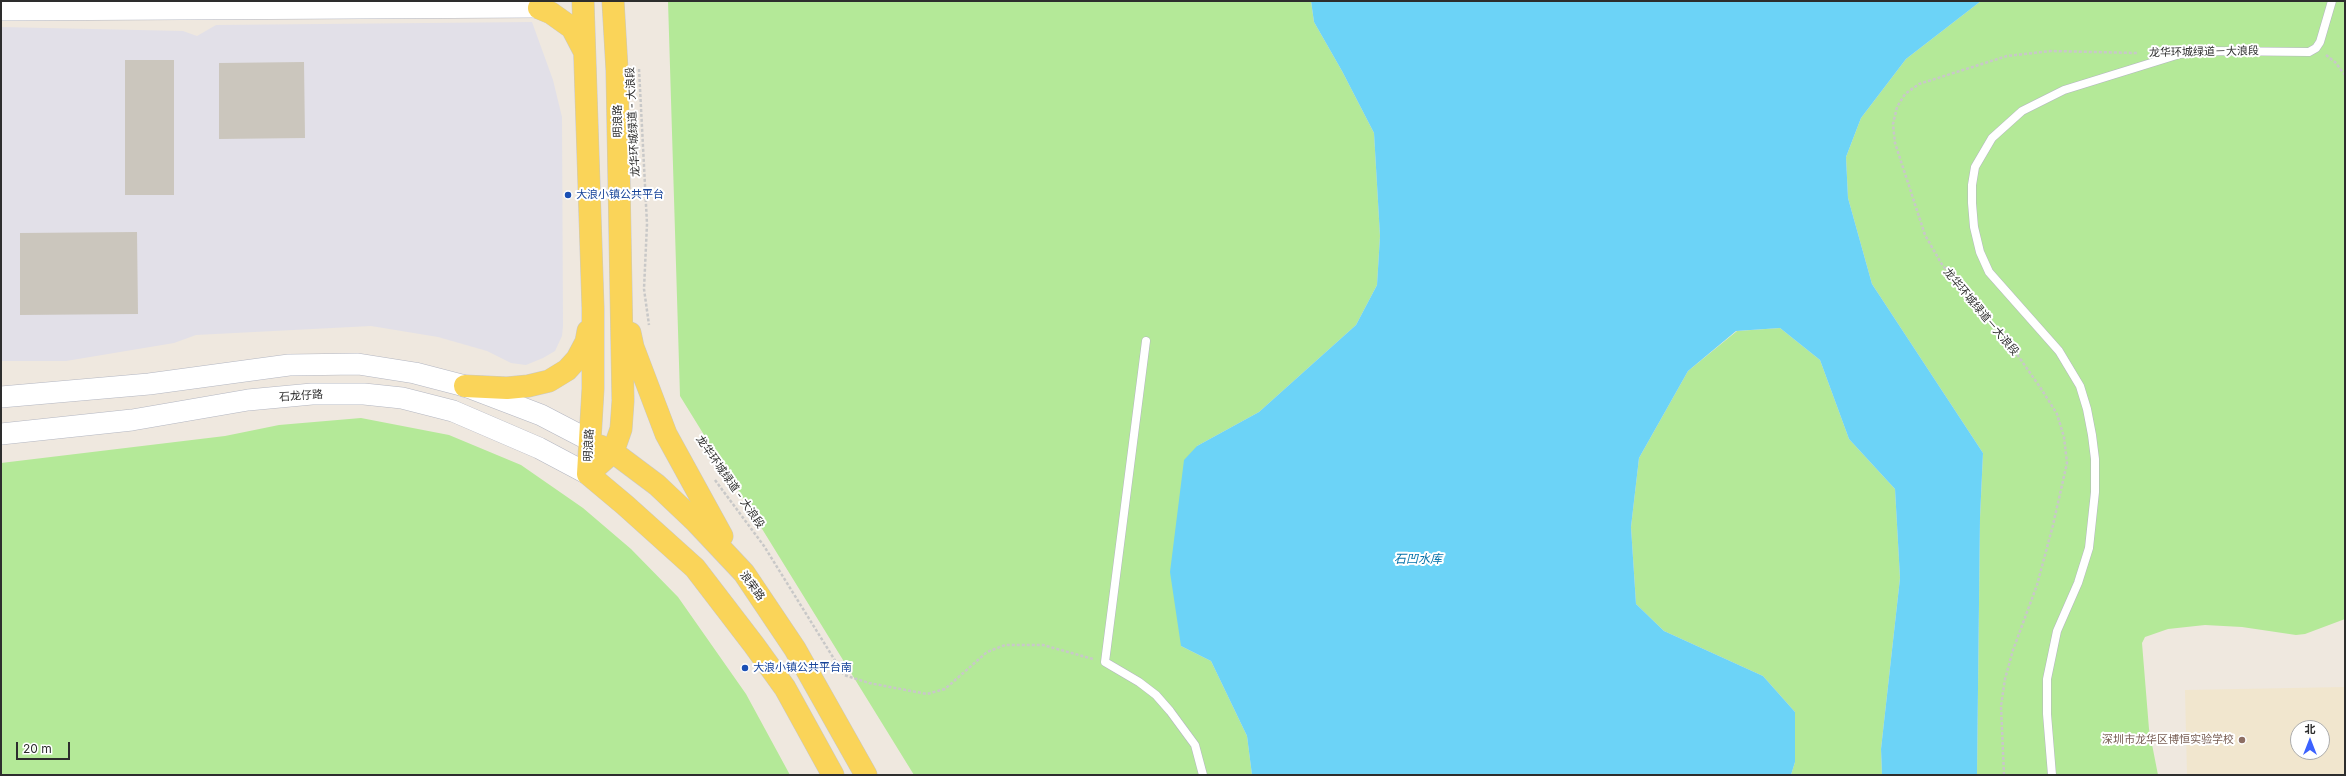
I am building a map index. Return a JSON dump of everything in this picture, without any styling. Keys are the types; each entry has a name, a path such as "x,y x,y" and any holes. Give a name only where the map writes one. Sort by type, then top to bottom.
{"main road":[{"name":"明浪路","path":"583,1 593,308 593,389 588,474"},
{"name":"明浪路","path":"588,474 613,452 621,428 622,297 613,1"},
{"path":"545,4 551,13 572,28 579,38 585,54"},
{"path":"622,297 633,346 666,434 697,494 744,573"},
{"path":"465,386 528,386 549,381 567,370 577,359 586,342 593,308"},
{"path":"1,397 149,384 289,365 358,364 415,373 465,386 541,415 589,440"},
{"name":"石龙仔路","path":"1,434 132,420 248,400 312,394 364,394 402,398 452,411 539,448 588,474"},
{"name":"浪荣路","path":"589,440 613,452 657,485 696,522 744,573 795,649 866,775"},
{"path":"588,474 621,501 695,568 785,688 833,775"}],"street":[{"path":"1,11 545,4"}],"lane":[{"path":"2316,48 2320,42 2332,1"},
{"name":"龙华环城绿道－大浪段","path":"2052,775 2047,714 2047,679 2057,631 2078,583 2089,548 2095,492 2095,459 2092,435 2088,409 2080,386 2059,351 1989,272 1980,252 1974,227 1972,184 1975,167 1992,138 2022,111 2064,90 2180,54 2212,51 2309,52 2316,48"},
{"path":"1146,341 1105,662 1140,682 1156,695 1170,711 1195,745 1203,775"}],"path":[{"path":"2316,48 2335,62 2345,75"},
{"name":"龙华环城绿道－大浪段","path":"2004,775 2001,706 2005,679 2013,650 2037,585 2053,525 2067,463 2064,437 2057,414 2042,390 2007,340 1965,296 1941,263 1925,235 1895,143 1893,124 1897,107 1901,100 1905,94 1919,84 2007,56 2051,51 2143,53"},
{"name":"龙华环城绿道 - 大浪段","path":"638,67 647,224 644,289 650,332"},
{"name":"龙华环城绿道 - 大浪段","path":"714,478 764,546 844,675 869,683 927,694 945,689 987,652 1005,645 1024,643 1044,645 1105,662"}],"shaded area":[{"path":"532,22 553,80 562,117 563,326 562,336 555,351 526,365 511,363 487,351 438,337 371,326 196,335 174,343 66,361 1,361 1,27 183,31 197,36 216,25"},
{"name":"深圳市龙华区博恒实验学校","path":"2345,687 2345,775 2187,775 2185,690"}],"green space":[{"path":"668,1 1311,1 1314,22 1342,71 1374,133 1380,236 1377,285 1356,325 1259,412 1197,446 1181,646 1211,661 1247,736 1252,775 914,775 680,396"},
{"path":"1981,1 2345,1 2345,619 2305,634 2296,635 2242,627 2205,625 2168,629 2145,637 2142,643 2149,729 2158,775 1977,775 1980,518 1983,453 1872,284 1848,198 1846,157 1861,118 1906,59"},
{"path":"1780,328 1820,360 1849,439 1895,489 1900,578 1881,749 1882,775 1791,775 1795,762 1795,712 1763,676 1664,631 1636,604 1631,527 1639,458 1688,371 1737,331"},
{"path":"361,418 449,435 521,465 583,508 631,549 678,597 746,694 790,775 1,775 1,463 225,436 279,425"}],"water":[{"name":"石凹水库","path":"1311,1 1981,1 1906,59 1861,118 1846,157 1848,198 1872,284 1983,453 1980,518 1977,775 1882,775 1881,749 1900,578 1895,489 1849,439 1820,360 1780,328 1736,331 1688,371 1639,458 1631,527 1636,604 1664,631 1763,676 1795,712 1795,762 1791,775 1252,775 1247,736 1211,661 1181,646 1170,572 1184,460 1197,446 1259,412 1356,325 1377,285 1380,236 1374,133 1342,71 1314,22"}],"building":[{"path":"125,60 174,60 174,195 125,195"},
{"path":"304,62 305,138 219,139 219,63"},
{"path":"137,232 138,314 20,315 20,233"}],"place":[{"name":"大浪小镇公共平台","path":"568,195"},
{"name":"大浪小镇公共平台南","path":"745,668"},
{"name":"深圳市龙华区博恒实验学校","path":"2242,740"}]}
